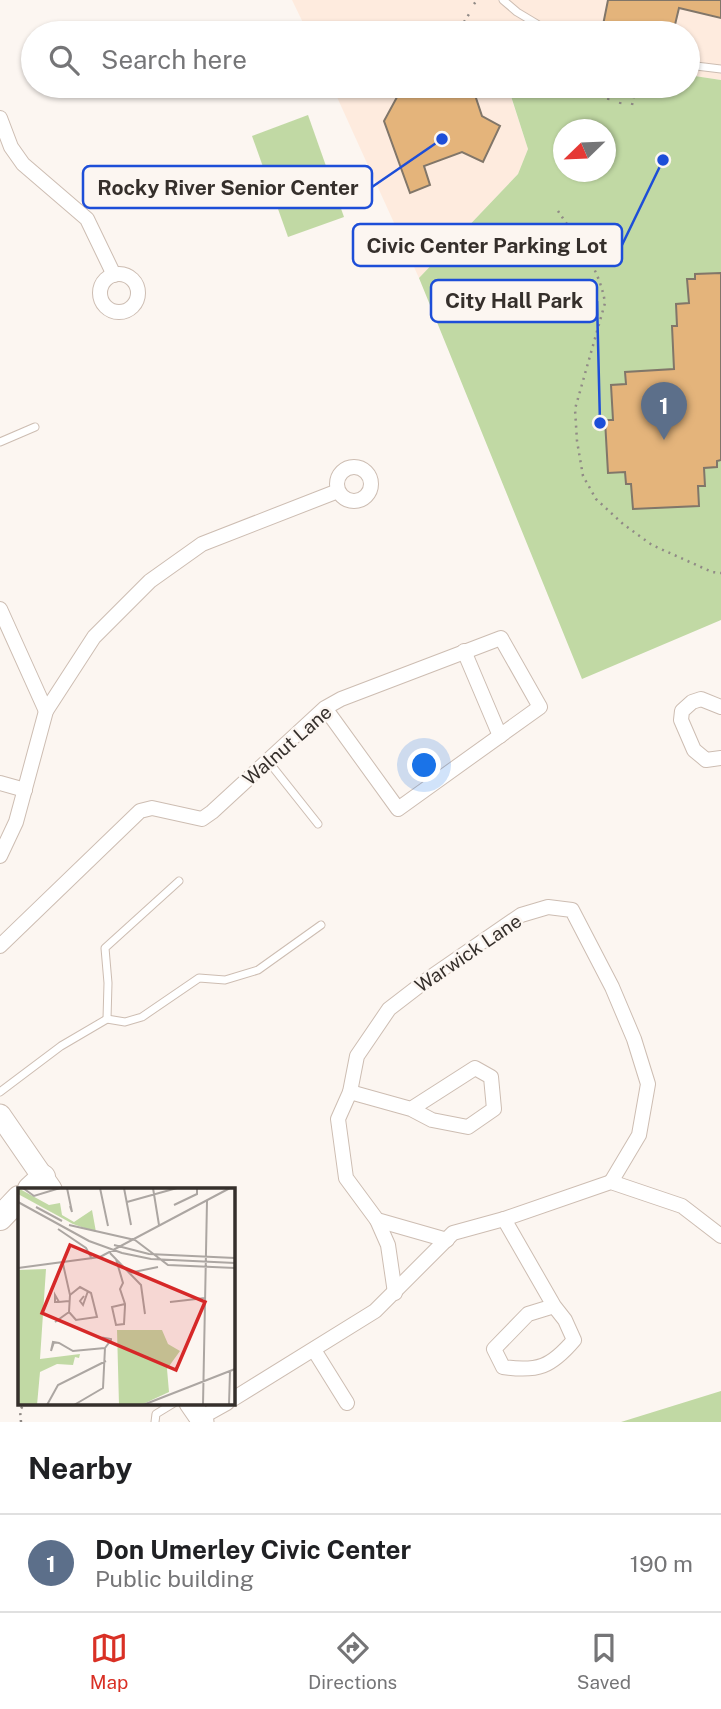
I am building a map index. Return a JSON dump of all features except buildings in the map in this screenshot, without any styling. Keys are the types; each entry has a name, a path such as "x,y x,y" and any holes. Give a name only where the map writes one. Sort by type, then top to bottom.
{"highway":[{"path":"0,1218 18,1199"}],"main road":[{"path":"0,1115 41,1185"}],"street":[{"path":"0,118 11,147 23,164 87,219 114,275"},
{"path":"0,856 16,822 46,711 94,637 150,581 202,544 338,491"},
{"path":"0,609 46,711"},
{"name":"Walnut Lane","path":"0,946 140,811 152,808 202,819 325,708 341,699 501,638 540,707 398,809 325,708"},
{"path":"464,651 500,736"},
{"path":"721,707 701,699 692,702 682,711 681,720 694,750 706,760 721,758"},
{"path":"0,783 25,790"},
{"name":"Warwick Lane","path":"395,1293 388,1245 377,1220 346,1178 338,1119 350,1092 357,1056 389,1009 521,915 548,907 572,910 612,987 634,1039 648,1084 639,1135 611,1182"},
{"path":"350,1092 411,1109 432,1120 468,1127 494,1109 491,1077 475,1068 411,1109"},
{"path":"234,1398 375,1311 453,1233 504,1219 611,1182 682,1206 721,1236"},
{"path":"504,1219 554,1307 565,1320 574,1340 558,1359 526,1370 503,1367 494,1349 528,1314 554,1307"},
{"path":"377,1220 447,1240"},
{"path":"314,1350 347,1404"},
{"path":"198,1414 224,1404"}],"lane":[{"path":"503,0 532,21"},
{"path":"700,66 721,69"},
{"path":"0,442 35,427"},
{"path":"268,760 318,824"},
{"path":"107,1018 105,948 179,881"},
{"path":"0,1092 61,1046 107,1018 125,1022 142,1017 199,978 225,980 258,970 321,925"},
{"path":"155,1422 156,1414 172,1404"}],"path":[{"path":"465,21 471,11"},
{"path":"620,104 621,98"},
{"path":"632,105 633,98"},
{"path":"558,211 590,263 603,289 605,303 575,410 583,476 596,499 623,524 652,545 712,572 721,573"},
{"path":"21,1422 20,1410 24,1404"}],"shaded area":[{"path":"292,0 721,0 721,80 700,77 700,21 302,21"},
{"path":"337,98 511,98 528,149 518,174 419,278"}],"green space":[{"path":"700,77 721,80 721,620 582,679 419,278 518,174 528,149 512,98 700,98"},
{"path":"308,115 344,217 288,237 252,136"},
{"path":"721,1391 721,1422 621,1422"}],"place":[{"name":"Rocky River Senior Center","path":"442,139"},
{"name":"Civic Center Parking Lot","path":"663,160"},
{"name":"City Hall Park","path":"600,423"},
{"name":"Don Umerley Civic Center","path":"664,440"}]}
